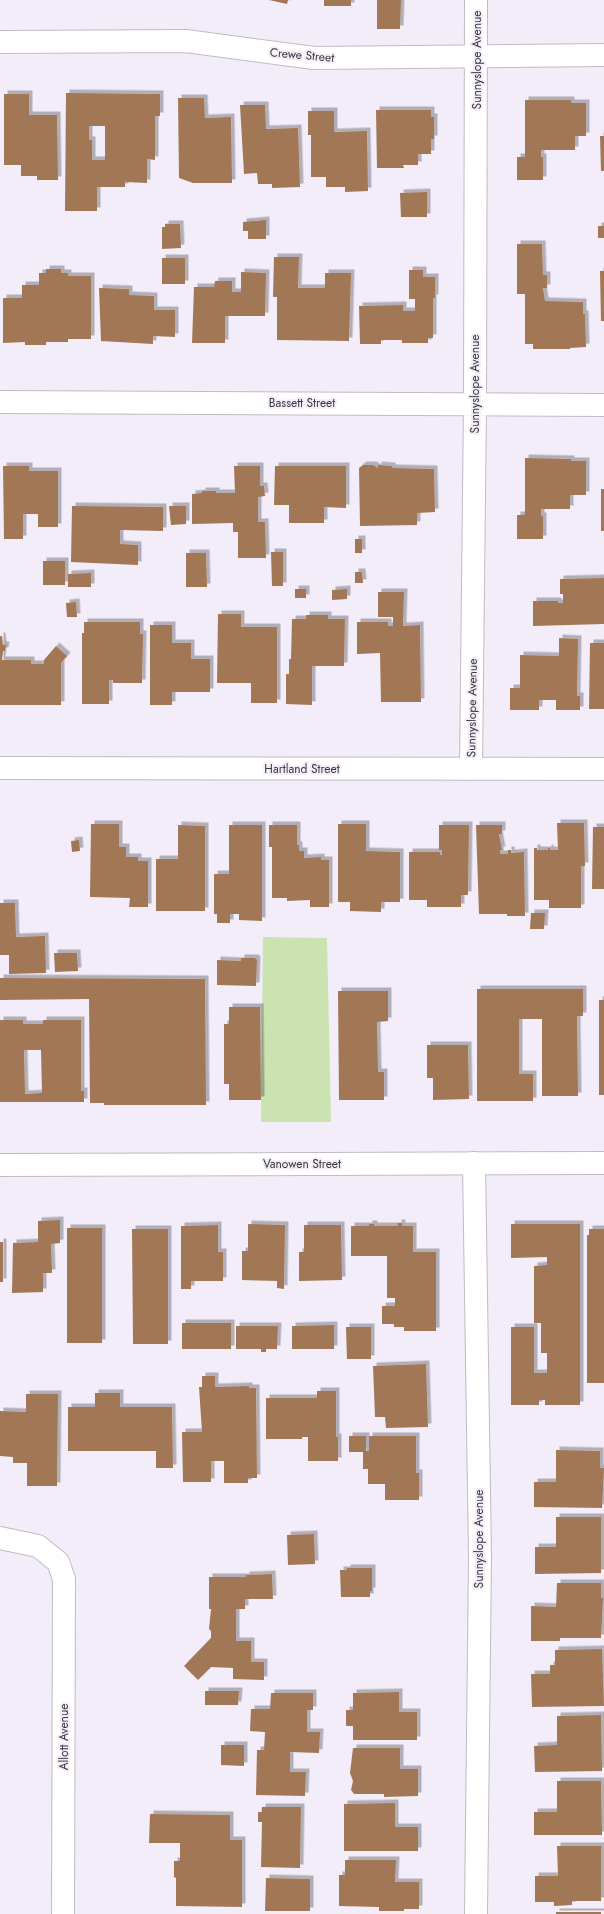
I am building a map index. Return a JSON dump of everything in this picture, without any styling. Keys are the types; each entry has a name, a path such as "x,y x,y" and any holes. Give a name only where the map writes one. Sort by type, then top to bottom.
{"street":[{"name":"Sunnyslope Avenue","path":"471,769 475,404 476,0"},
{"name":"Crewe Street","path":"0,42 186,41 314,58 477,55 604,55"},
{"name":"Bassett Street","path":"0,402 604,405"},
{"name":"Hartland Street","path":"0,768 604,769"},
{"name":"Sunnyslope Avenue","path":"474,1163 480,1557 476,1914"},
{"name":"Vanowen Street","path":"0,1164 604,1163"},
{"name":"Allott Avenue","path":"0,1538 38,1546 58,1562 64,1579 63,1914"}],"green space":[{"path":"263,937 327,938 331,1122 261,1122"}],"building":[{"path":"269,0 288,0 287,4"},
{"path":"324,0 351,0 351,6 324,6"},
{"path":"377,0 401,0 400,29 377,29"},
{"path":"66,93 160,94 160,116 155,116 155,160 147,159 147,183 125,182 125,187 97,187 97,211 65,211","holes":["89,126 105,126 105,160 92,160 92,140 89,140"]},
{"path":"4,94 29,94 29,115 57,115 58,180 37,180 37,176 21,176 21,165 4,165"},
{"path":"178,98 204,98 205,118 231,117 232,183 193,183 179,178"},
{"path":"525,100 571,100 571,103 586,103 586,136 575,136 575,150 541,150 541,157 543,157 543,180 517,180 517,157 525,157"},
{"path":"240,105 265,105 266,129 298,128 300,187 272,188 272,184 258,184 257,173 244,174"},
{"path":"376,110 431,110 431,117 434,117 434,139 431,139 431,154 418,154 418,165 403,165 404,168 377,168"},
{"path":"308,111 334,111 334,132 367,131 368,191 345,192 345,187 326,187 326,177 311,177 311,135 308,135"},
{"path":"600,136 604,136 604,171 601,171"},
{"path":"427,192 427,217 401,217 400,193"},
{"path":"266,220 266,239 248,239 248,231 243,231 243,222"},
{"path":"165,224 180,224 181,248 162,249 162,227 165,227"},
{"path":"598,226 604,226 604,238 598,238"},
{"path":"517,244 542,244 543,275 547,275 547,288 543,288 545,301 583,302 586,347 570,349 533,349 533,344 525,344 525,294 517,294"},
{"path":"274,257 299,257 298,288 325,288 325,273 351,273 349,341 277,340 277,297 273,297"},
{"path":"162,258 185,258 185,284 162,284"},
{"path":"46,269 61,269 61,273 68,273 68,276 91,276 91,339 68,339 68,342 46,342 46,345 25,345 25,342 3,343 3,298 22,298 22,285 39,285 39,273 46,273"},
{"path":"409,270 423,270 423,277 435,277 435,298 433,298 433,338 428,338 428,343 402,343 402,340 381,340 381,344 360,344 359,306 403,305 403,311 415,311 415,299 409,299"},
{"path":"600,271 604,271 604,321 601,321"},
{"path":"241,272 266,273 265,316 225,316 225,343 192,343 194,287 214,287 215,281 232,281 232,292 241,292"},
{"path":"99,288 129,289 129,295 154,296 154,310 175,310 175,337 153,336 153,344 101,341"},
{"path":"525,458 571,459 571,461 586,461 586,495 570,495 570,509 541,509 541,516 543,516 543,539 517,539 517,515 525,515"},
{"path":"363,465 373,465 378,468 378,465 392,466 392,468 434,469 435,512 417,513 417,525 360,526 359,468"},
{"path":"3,466 29,466 29,471 58,471 58,527 38,527 38,514 23,514 23,539 4,539"},
{"path":"234,466 260,466 260,486 264,486 265,496 258,497 258,522 265,522 266,558 238,558 238,532 233,532 233,523 192,524 192,494 202,493 202,491 235,493"},
{"path":"275,466 346,466 346,508 324,507 324,523 289,523 289,505 274,505"},
{"path":"601,489 604,489 604,531 601,531"},
{"path":"72,506 163,507 163,531 120,530 120,544 138,545 138,565 71,562"},
{"path":"169,506 186,506 186,524 171,525"},
{"path":"355,539 362,539 362,553 355,553"},
{"path":"271,552 283,552 283,586 272,586"},
{"path":"186,553 206,553 207,587 186,587"},
{"path":"43,561 65,561 65,585 43,585"},
{"path":"355,572 362,572 363,583 355,583"},
{"path":"91,573 91,587 68,587 68,574"},
{"path":"604,578 604,624 533,626 533,601 558,601 558,603 563,603 563,594 560,594 560,579"},
{"path":"295,589 306,589 306,598 295,598"},
{"path":"347,589 347,599 332,600 332,590"},
{"path":"378,592 404,592 403,626 420,625 421,702 381,702 380,653 357,654 357,622 388,622 388,626 393,626 393,617 378,617"},
{"path":"76,602 77,617 67,617 66,603"},
{"path":"218,614 241,614 241,627 277,627 277,703 251,703 251,683 217,683"},
{"path":"306,615 328,615 328,619 345,619 344,666 312,666 312,705 286,704 286,674 289,674 289,659 291,659 292,619 306,619"},
{"path":"84,622 140,622 140,634 143,634 142,683 113,683 113,680 109,680 109,704 82,704 82,633 84,633"},
{"path":"150,625 172,625 172,643 191,643 191,659 210,659 210,692 172,692 172,705 150,705"},
{"path":"0,636 2,636 3,645 6,645 5,651 3,651 2,660 31,660 31,664 44,664 44,660 56,646 67,656 61,663 61,705 0,705"},
{"path":"559,638 578,639 577,696 580,696 580,710 556,710 556,700 539,700 539,710 510,710 510,688 520,688 520,655 559,656"},
{"path":"590,643 604,643 604,709 589,709"},
{"path":"557,823 584,823 585,866 581,866 581,908 549,908 549,900 534,900 534,848 537,848 537,850 548,850 548,848 550,848 550,850 558,850"},
{"path":"91,824 119,824 119,847 126,847 126,857 138,857 138,861 148,861 148,907 129,907 130,898 90,897"},
{"path":"338,824 366,824 366,851 400,852 400,902 381,902 381,912 350,911 350,902 338,902"},
{"path":"178,825 205,826 205,911 156,911 156,859 178,859"},
{"path":"229,825 262,825 262,921 239,920 239,914 230,914 230,923 217,923 217,914 214,914 214,874 229,874"},
{"path":"269,825 297,825 297,845 299,845 299,851 304,851 304,858 321,857 321,860 329,860 329,907 310,907 310,900 287,901 287,898 272,898 272,847 269,847"},
{"path":"439,825 469,825 468,895 461,895 461,907 427,907 427,900 409,900 409,852 440,852 440,855 442,855 442,850 439,850"},
{"path":"476,825 502,825 502,834 499,834 502,850 500,850 500,854 508,854 508,850 511,850 511,853 524,852 525,916 507,916 507,914 479,914"},
{"path":"593,827 604,827 604,889 592,889"},
{"path":"79,840 80,851 72,852 71,841"},
{"path":"0,903 15,903 16,937 45,936 46,973 9,974 9,955 0,955"},
{"path":"531,913 545,913 544,929 530,929"},
{"path":"54,953 77,953 78,971 55,972"},
{"path":"241,958 255,958 257,960 256,986 217,985 217,960 241,961"},
{"path":"0,978 205,979 206,1105 104,1105 104,1103 90,1103 89,999 0,1000"},
{"path":"477,989 583,989 583,1016 577,1016 578,1096 542,1096 542,1019 519,1019 519,1074 533,1074 533,1101 477,1101"},
{"path":"338,991 388,991 388,1021 377,1022 378,1072 384,1072 384,1100 339,1100"},
{"path":"599,1000 604,1000 604,1095 599,1095"},
{"path":"229,1007 260,1007 261,1100 229,1100 229,1084 224,1084 224,1024 229,1024"},
{"path":"0,1020 23,1020 23,1024 43,1024 43,1020 81,1020 81,1091 84,1091 84,1102 0,1102","holes":["24,1050 41,1050 42,1093 25,1094"]},
{"path":"427,1045 468,1045 469,1099 433,1100 433,1078 427,1078"},
{"path":"60,1220 60,1243 51,1244 52,1273 43,1273 43,1292 12,1293 13,1243 38,1242 38,1221"},
{"path":"398,1223 402,1223 402,1226 413,1226 413,1252 436,1252 436,1331 404,1331 404,1327 394,1327 394,1324 382,1324 382,1306 395,1306 395,1298 387,1298 387,1256 351,1256 351,1226 369,1226 369,1224 374,1224 374,1226 398,1226"},
{"path":"248,1224 285,1225 284,1289 277,1288 277,1281 242,1280 242,1251 248,1251"},
{"path":"511,1224 580,1224 580,1405 545,1405 545,1400 539,1400 539,1405 511,1405 511,1327 534,1327 534,1373 547,1373 547,1353 541,1353 541,1323 534,1323 534,1266 547,1265 547,1257 511,1258"},
{"path":"218,1225 218,1252 223,1252 223,1281 191,1281 191,1289 181,1289 181,1226"},
{"path":"304,1225 341,1225 342,1280 299,1281 299,1252 304,1252"},
{"path":"67,1228 102,1228 102,1343 67,1343"},
{"path":"132,1229 168,1229 168,1344 133,1344"},
{"path":"589,1229 604,1229 604,1383 587,1383 587,1235 589,1235"},
{"path":"0,1242 3,1242 3,1282 0,1282"},
{"path":"182,1323 231,1323 231,1349 182,1349"},
{"path":"334,1325 334,1349 292,1349 292,1326"},
{"path":"236,1326 278,1326 277,1349 266,1349 266,1352 261,1352 261,1349 236,1349"},
{"path":"346,1327 371,1327 371,1359 347,1359"},
{"path":"426,1364 428,1427 386,1428 385,1417 375,1417 373,1366"},
{"path":"202,1376 215,1376 215,1387 249,1386 249,1388 256,1388 257,1478 248,1478 248,1483 224,1483 224,1461 211,1461 211,1482 183,1482 182,1432 202,1432 199,1387 202,1387"},
{"path":"317,1391 336,1391 336,1437 338,1437 338,1461 308,1461 308,1437 302,1437 302,1439 266,1439 266,1398 317,1398"},
{"path":"95,1393 120,1393 120,1407 172,1407 173,1468 156,1468 156,1451 68,1451 68,1407 95,1407"},
{"path":"26,1394 58,1394 57,1486 27,1486 27,1463 13,1463 13,1457 0,1456 0,1411 26,1412"},
{"path":"349,1436 366,1436 366,1451 369,1451 369,1436 416,1436 416,1473 419,1473 419,1500 385,1500 385,1484 368,1484 368,1469 363,1469 363,1452 349,1452"},
{"path":"556,1450 600,1451 600,1468 604,1468 602,1508 534,1507 534,1482 556,1482"},
{"path":"556,1517 601,1517 601,1573 535,1574 535,1547 556,1547"},
{"path":"314,1534 315,1564 288,1565 287,1535"},
{"path":"347,1568 372,1568 372,1591 370,1591 370,1597 341,1597 340,1570 347,1570"},
{"path":"272,1574 273,1599 245,1599 245,1609 236,1609 236,1641 251,1641 251,1662 264,1662 264,1680 233,1679 233,1668 211,1667 198,1680 184,1666 211,1638 211,1631 209,1629 211,1609 209,1609 209,1577 246,1577 246,1575"},
{"path":"557,1583 601,1583 601,1598 603,1598 601,1638 560,1638 560,1641 531,1641 531,1606 556,1607"},
{"path":"602,1649 604,1706 532,1707 531,1674 550,1674 550,1665 555,1665 555,1650"},
{"path":"205,1691 239,1691 238,1705 205,1705"},
{"path":"399,1692 399,1712 417,1712 417,1740 353,1740 353,1726 346,1726 346,1710 353,1710 353,1693"},
{"path":"271,1693 313,1693 313,1710 307,1710 307,1732 320,1732 319,1753 290,1752 290,1772 306,1772 305,1796 256,1795 257,1750 264,1750 265,1732 250,1731 251,1709 270,1709"},
{"path":"601,1715 602,1771 535,1772 534,1746 557,1745 557,1716"},
{"path":"221,1745 244,1745 244,1766 221,1765"},
{"path":"353,1748 400,1748 400,1769 418,1769 418,1796 384,1797 384,1794 354,1794 351,1790 353,1781 350,1773"},
{"path":"557,1781 601,1781 602,1835 534,1835 534,1812 557,1812"},
{"path":"395,1803 395,1827 418,1827 418,1851 344,1851 344,1804"},
{"path":"262,1807 301,1807 300,1868 261,1867 262,1822 258,1822 258,1812 262,1812"},
{"path":"150,1814 230,1815 230,1840 242,1840 242,1907 176,1906 176,1878 174,1877 174,1861 180,1861 180,1843 149,1843"},
{"path":"557,1846 601,1846 601,1901 572,1901 572,1905 554,1906 554,1902 535,1902 535,1876 558,1876"},
{"path":"345,1860 396,1860 395,1882 419,1882 419,1909 404,1909 404,1911 379,1911 379,1907 339,1906 339,1875 345,1875"},
{"path":"266,1878 310,1879 310,1911 265,1911"},
{"path":"556,1912 601,1912 601,1914 556,1914"}]}
